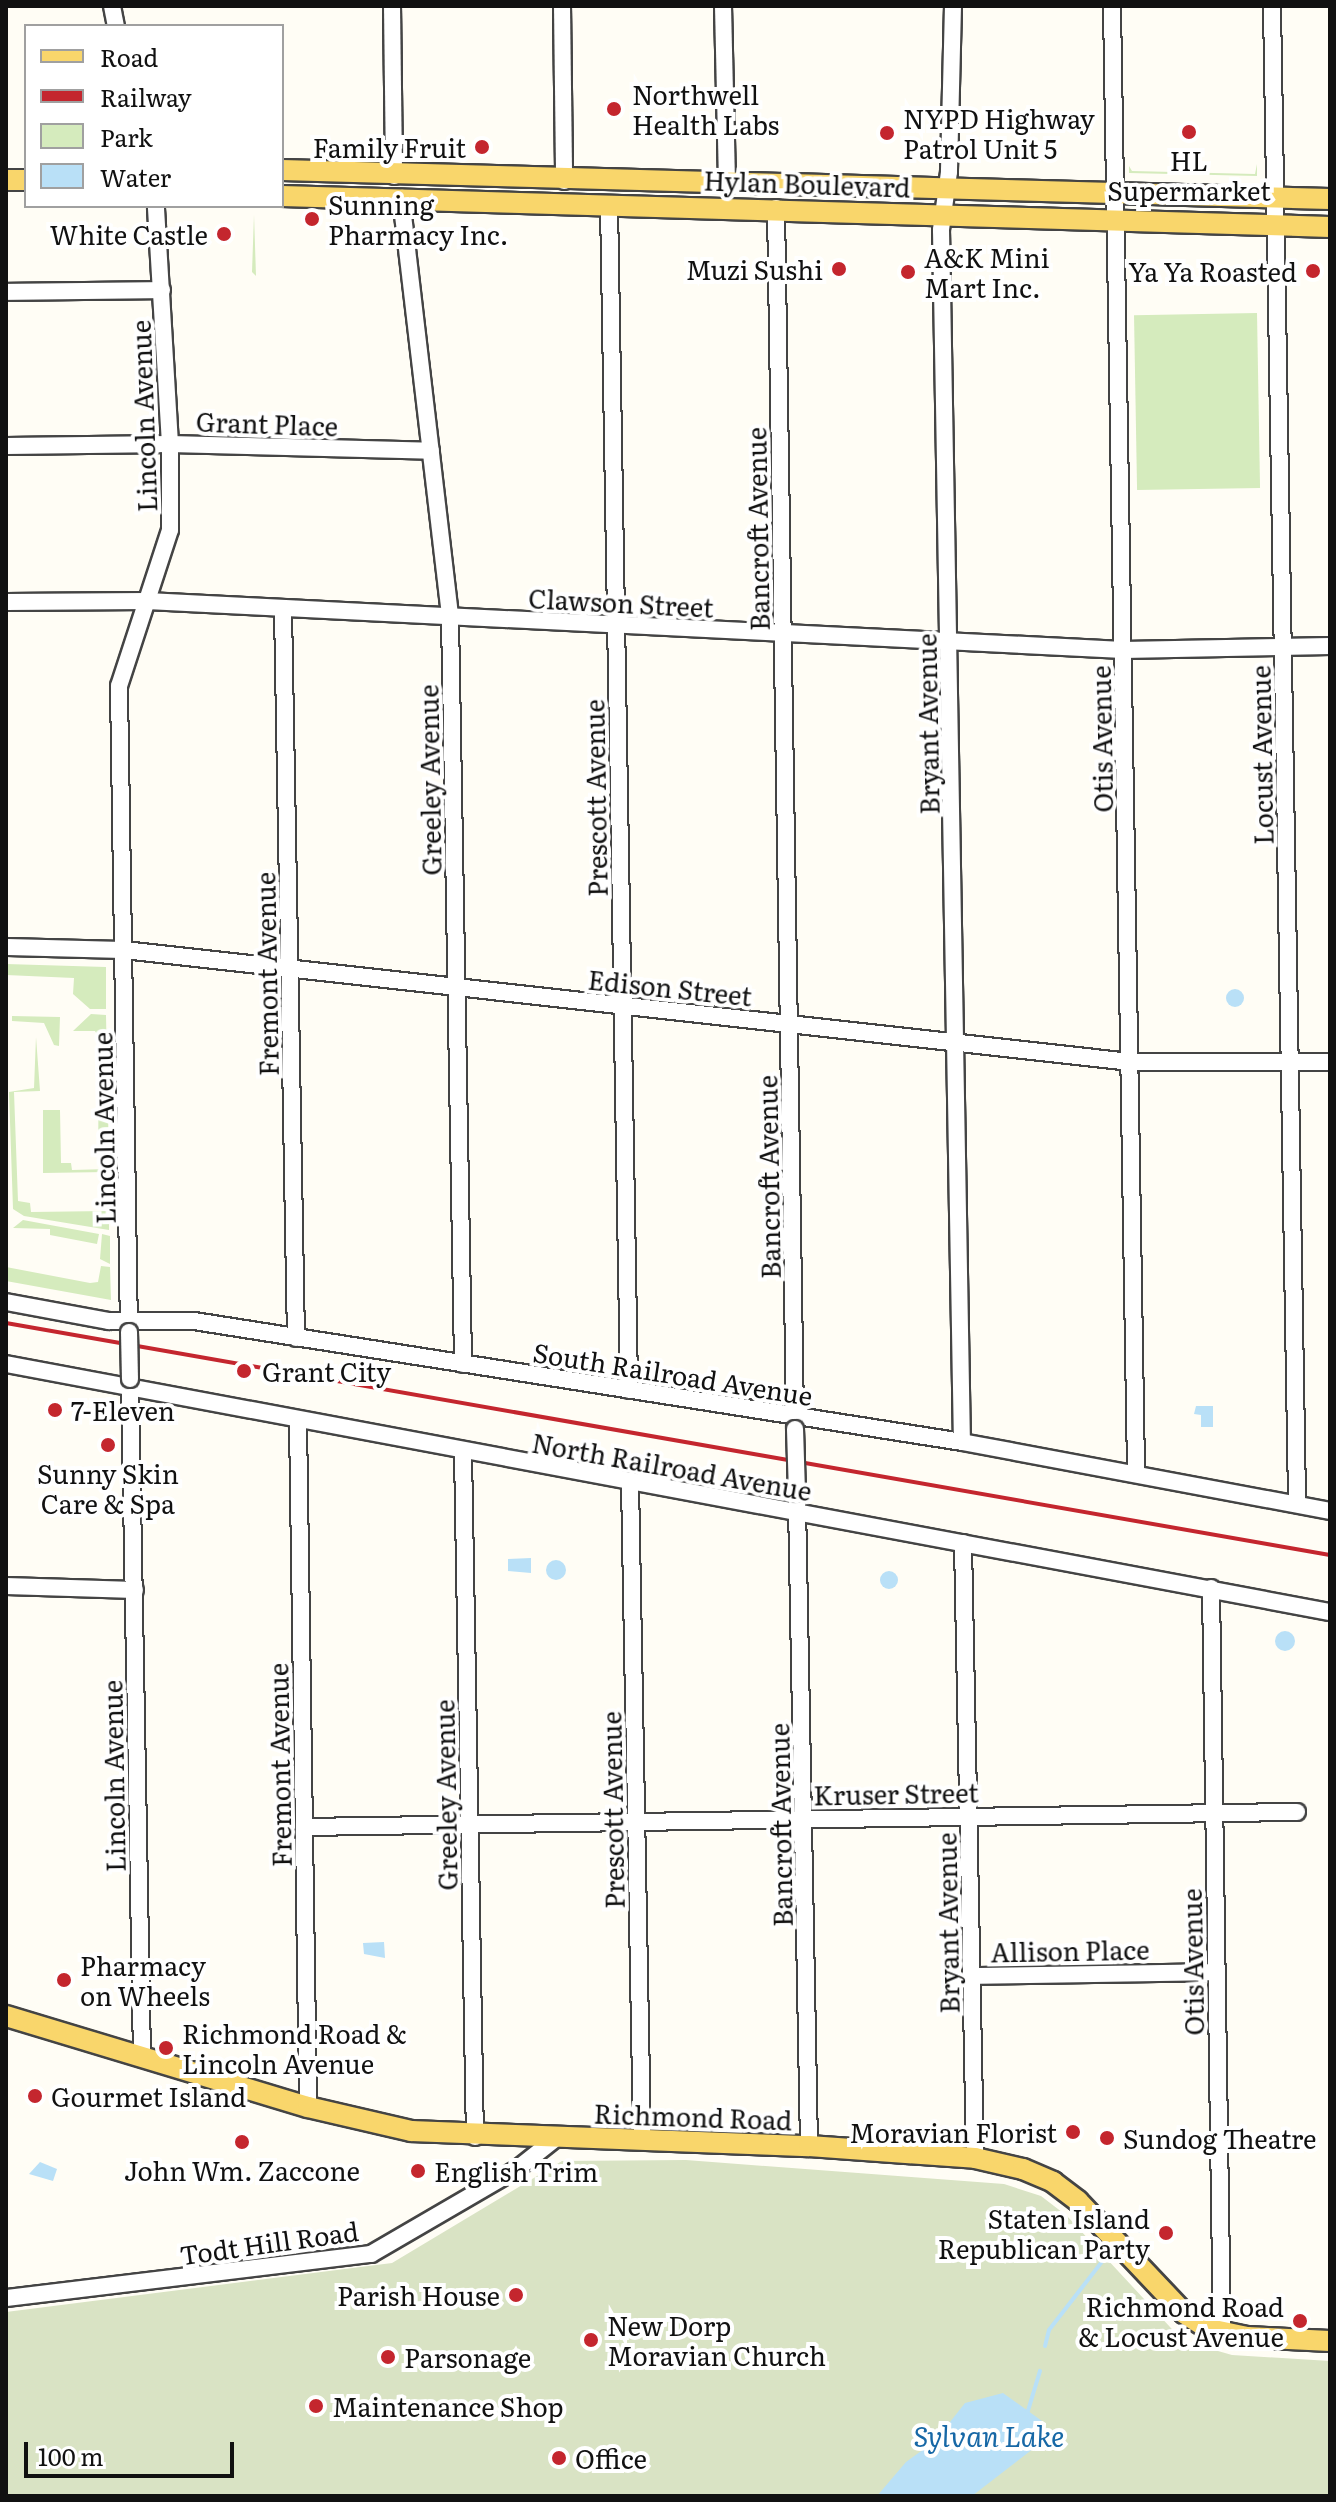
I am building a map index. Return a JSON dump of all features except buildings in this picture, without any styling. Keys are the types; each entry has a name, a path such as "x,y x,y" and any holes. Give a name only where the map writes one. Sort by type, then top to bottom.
{"main road":[{"name":"Hylan Boulevard","path":"284,170 564,181 1330,199"},
{"path":"845,188 846,210"},
{"name":"Hylan Boulevard","path":"284,196 846,210 1330,227"},
{"name":"Richmond Road","path":"6,2016 308,2107 411,2131 475,2137 642,2137 975,2158 1053,2182 1184,2313 1222,2334 1330,2341"}],"street":[{"path":"392,6 394,176"},
{"path":"562,6 564,181"},
{"path":"723,6 727,185"},
{"name":"Bryant Avenue","path":"953,6 946,190 942,213 962,1442"},
{"name":"Otis Avenue","path":"1112,6 1113,218 1131,1062 1136,1472"},
{"name":"Locust Avenue","path":"1272,6 1297,1504"},
{"name":"Greeley Avenue","path":"401,198 450,617 463,1364"},
{"name":"Prescott Avenue","path":"609,204 629,1390"},
{"name":"Lincoln Avenue","path":"142,2057 119,686 170,530 170,444 156,208"},
{"name":"Bancroft Avenue","path":"776,208 809,2146"},
{"path":"6,292 162,290"},
{"name":"Grant Place","path":"6,446 170,444 431,451"},
{"name":"Clawson Street","path":"6,602 147,601 1123,650 1330,646"},
{"name":"Fremont Avenue","path":"283,609 296,1338"},
{"name":"Edison Street","path":"6,947 124,950 1131,1062 1330,1062"},
{"name":"South Railroad Avenue","path":"6,1302 129,1327 194,1321 629,1390 795,1423 962,1442 1136,1472 1330,1511"},
{"name":"North Railroad Avenue","path":"6,1364 130,1384 298,1421 1330,1612"},
{"name":"Fremont Avenue","path":"298,1421 308,2107"},
{"name":"Greeley Avenue","path":"463,1452 475,2137"},
{"name":"Prescott Avenue","path":"630,1482 642,2137"},
{"name":"Bryant Avenue","path":"963,1543 975,2158"},
{"path":"6,1586 135,1590"},
{"name":"Otis Avenue","path":"1211,1588 1222,2334"},
{"name":"Kruser Street","path":"304,1827 1297,1812"},
{"name":"Allison Place","path":"972,1976 1216,1972"},
{"name":"Todt Hill Road","path":"6,2298 371,2254 517,2169 555,2139"}],"green space":[{"path":"1257,164 1257,176 1129,173 1129,166 1132,171 1255,174"},
{"path":"254,215 256,276 252,272"},
{"path":"1257,313 1260,488 1137,490 1134,315"},
{"path":"6,964 106,967 106,1009 90,1009 73,994 74,978 6,975"},
{"path":"91,1014 106,1015 109,1165 98,1166 99,1038 95,1031 73,1031"},
{"path":"12,1016 60,1017 59,1046 54,1045 44,1023 12,1021"},
{"path":"36,1037 40,1091 14,1092 18,1201 30,1203 31,1212 107,1211 109,1197 109,1230 24,1216 13,1209 9,1092 34,1088"},
{"path":"43,1110 60,1110 61,1163 71,1163 72,1170 109,1169 109,1185 107,1172 43,1173"},
{"path":"23,1220 99,1234 97,1244 50,1235 50,1229 13,1228"},
{"path":"102,1234 110,1236 110,1264 100,1259"},
{"path":"101,1266 110,1267 111,1300 6,1281 6,1267 98,1282"},
{"path":"686,2160 1004,2184 1041,2196 1067,2216 1183,2341 1232,2355 1330,2361 1330,2496 6,2496 6,2312 392,2263 562,2161"}],"water":[{"path":"1231,989 1239,989 1244,998 1242,1005 1231,1007 1226,1002 1226,994"},
{"path":"1196,1406 1213,1406 1213,1427 1201,1427 1201,1415 1194,1414"},
{"path":"531,1558 531,1573 508,1571 508,1559"},
{"path":"556,1560 563,1563 566,1570 563,1577 556,1580 549,1577 546,1570 549,1563"},
{"path":"889,1571 898,1580 889,1589 880,1580"},
{"path":"1285,1631 1292,1634 1295,1641 1292,1648 1285,1651 1278,1648 1275,1641 1278,1634"},
{"path":"384,1942 385,1958 364,1954 363,1943"},
{"path":"40,2162 57,2169 53,2181 29,2174"},
{"name":"Sylvan Lake","path":"1003,2393 1042,2421 1042,2442 972,2496 877,2496 906,2462 935,2441 965,2403"}],"waterway":[{"path":"1045,2346 1049,2330 1104,2259"},
{"path":"1027,2414 1040,2371"}],"railway":[{"path":"6,1323 1330,1555"}],"place":[{"name":"Northwell Health Labs","path":"614,109"},
{"name":"HL Supermarket","path":"1189,132"},
{"name":"NYPD Highway Patrol Unit 5","path":"887,133"},
{"name":"Family Fruit","path":"482,147"},
{"name":"Sunning Pharmacy Inc.","path":"312,219"},
{"name":"White Castle","path":"224,234"},
{"name":"Muzi Sushi","path":"839,269"},
{"name":"Ya Ya Roasted","path":"1313,271"},
{"name":"A&K Mini Mart Inc.","path":"908,272"},
{"name":"Grant City","path":"244,1371"},
{"name":"7-Eleven","path":"55,1410"},
{"name":"Sunny Skin Care & Spa","path":"108,1445"},
{"name":"Pharmacy on Wheels","path":"64,1980"},
{"name":"Richmond Road & Lincoln Avenue","path":"166,2048"},
{"name":"Gourmet Island","path":"35,2096"},
{"name":"Moravian Florist","path":"1073,2132"},
{"name":"Sundog Theatre","path":"1107,2138"},
{"name":"John Wm. Zaccone","path":"242,2142"},
{"name":"English Trim","path":"418,2171"},
{"name":"Staten Island Republican Party","path":"1166,2233"},
{"name":"Parish House","path":"516,2295"},
{"name":"Richmond Road & Locust Avenue","path":"1300,2321"},
{"name":"New Dorp Moravian Church","path":"591,2340"},
{"name":"Parsonage","path":"388,2357"},
{"name":"Maintenance Shop","path":"316,2406"},
{"name":"Office","path":"559,2458"}]}
